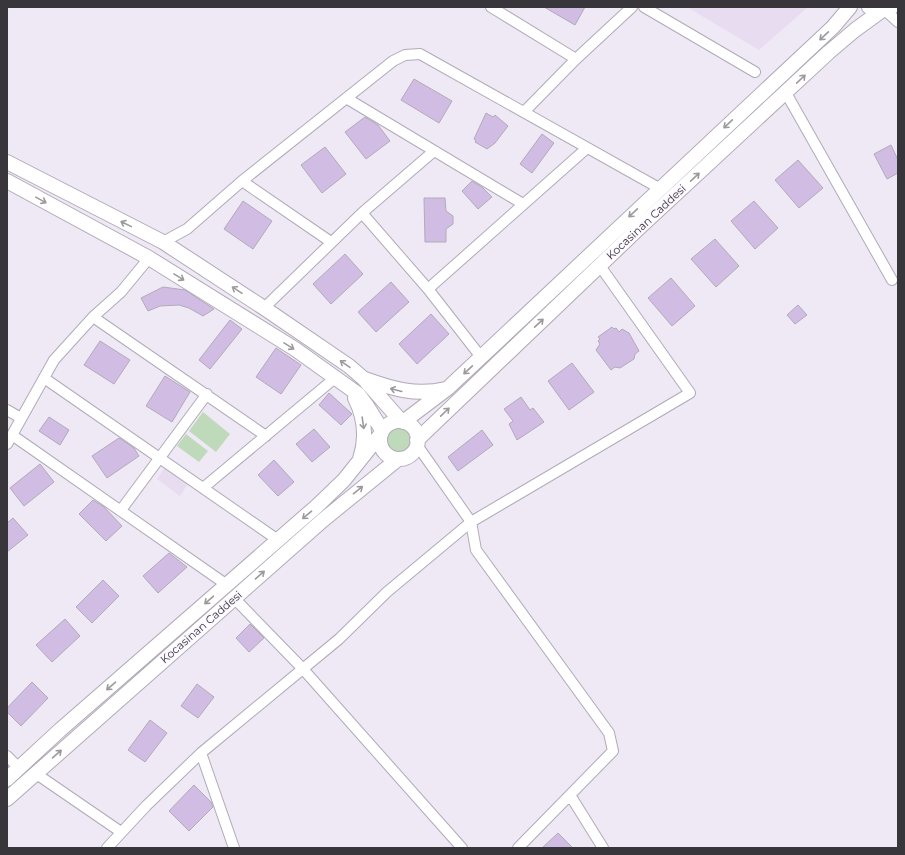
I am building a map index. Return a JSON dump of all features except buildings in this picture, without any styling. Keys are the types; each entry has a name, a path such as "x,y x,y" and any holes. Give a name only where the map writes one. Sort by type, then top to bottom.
{"main road":[{"name":"Kocasinan Caddesi","path":"402,422 448,388 659,188 833,27 850,7"},
{"name":"Kocasinan Caddesi","path":"417,442 600,266 842,40 882,9"},
{"path":"7,162 158,240 264,308 349,366 364,379 402,422 415,430 417,442 412,453 398,459 389,456 382,449 381,433 368,406 358,394 295,349 149,258 7,181"},
{"path":"149,258 156,260 162,256 165,249 158,240"},
{"path":"364,379 403,392 430,392 448,388"},
{"path":"348,388 358,405 364,429 362,451 357,466"},
{"path":"381,433 389,424 402,422"},
{"name":"Kocasinan Caddesi","path":"7,779 331,494 357,466 381,433"},
{"name":"Kocasinan Caddesi","path":"7,798 340,504 398,459"}],"street":[{"path":"492,7 576,59"},
{"path":"524,112 576,59 632,7"},
{"path":"644,7 755,72"},
{"path":"882,9 898,22"},
{"path":"158,240 187,229 242,181 393,61 405,55 420,54 659,188"},
{"path":"786,93 892,280"},
{"path":"346,98 523,204"},
{"path":"428,289 587,148"},
{"path":"264,308 362,213 434,151"},
{"path":"242,181 331,242"},
{"path":"362,213 428,289 481,357"},
{"path":"7,444 54,360 93,317 121,292 149,258"},
{"path":"107,848 166,786 201,753 339,639 387,592 471,522 690,393 600,266"},
{"path":"93,317 266,436"},
{"path":"44,378 278,540"},
{"path":"203,488 335,378"},
{"path":"120,510 207,394"},
{"path":"7,410 21,418"},
{"path":"12,434 227,585"},
{"path":"417,442 471,522 476,550 609,733 613,751 518,848"},
{"path":"234,598 303,669 462,848"},
{"path":"201,753 234,848"},
{"path":"7,756 19,768"},
{"path":"35,773 122,832"},
{"path":"570,795 603,848"}],"shaded area":[{"path":"687,7 808,7 759,50"},
{"path":"168,463 191,479 180,496 157,479"}],"green space":[{"path":"203,412 230,434 216,452 189,431"},
{"path":"399,426 409,430 413,440 409,450 399,454 389,450 385,440 389,430"},
{"path":"186,434 208,451 199,462 177,446"}]}
